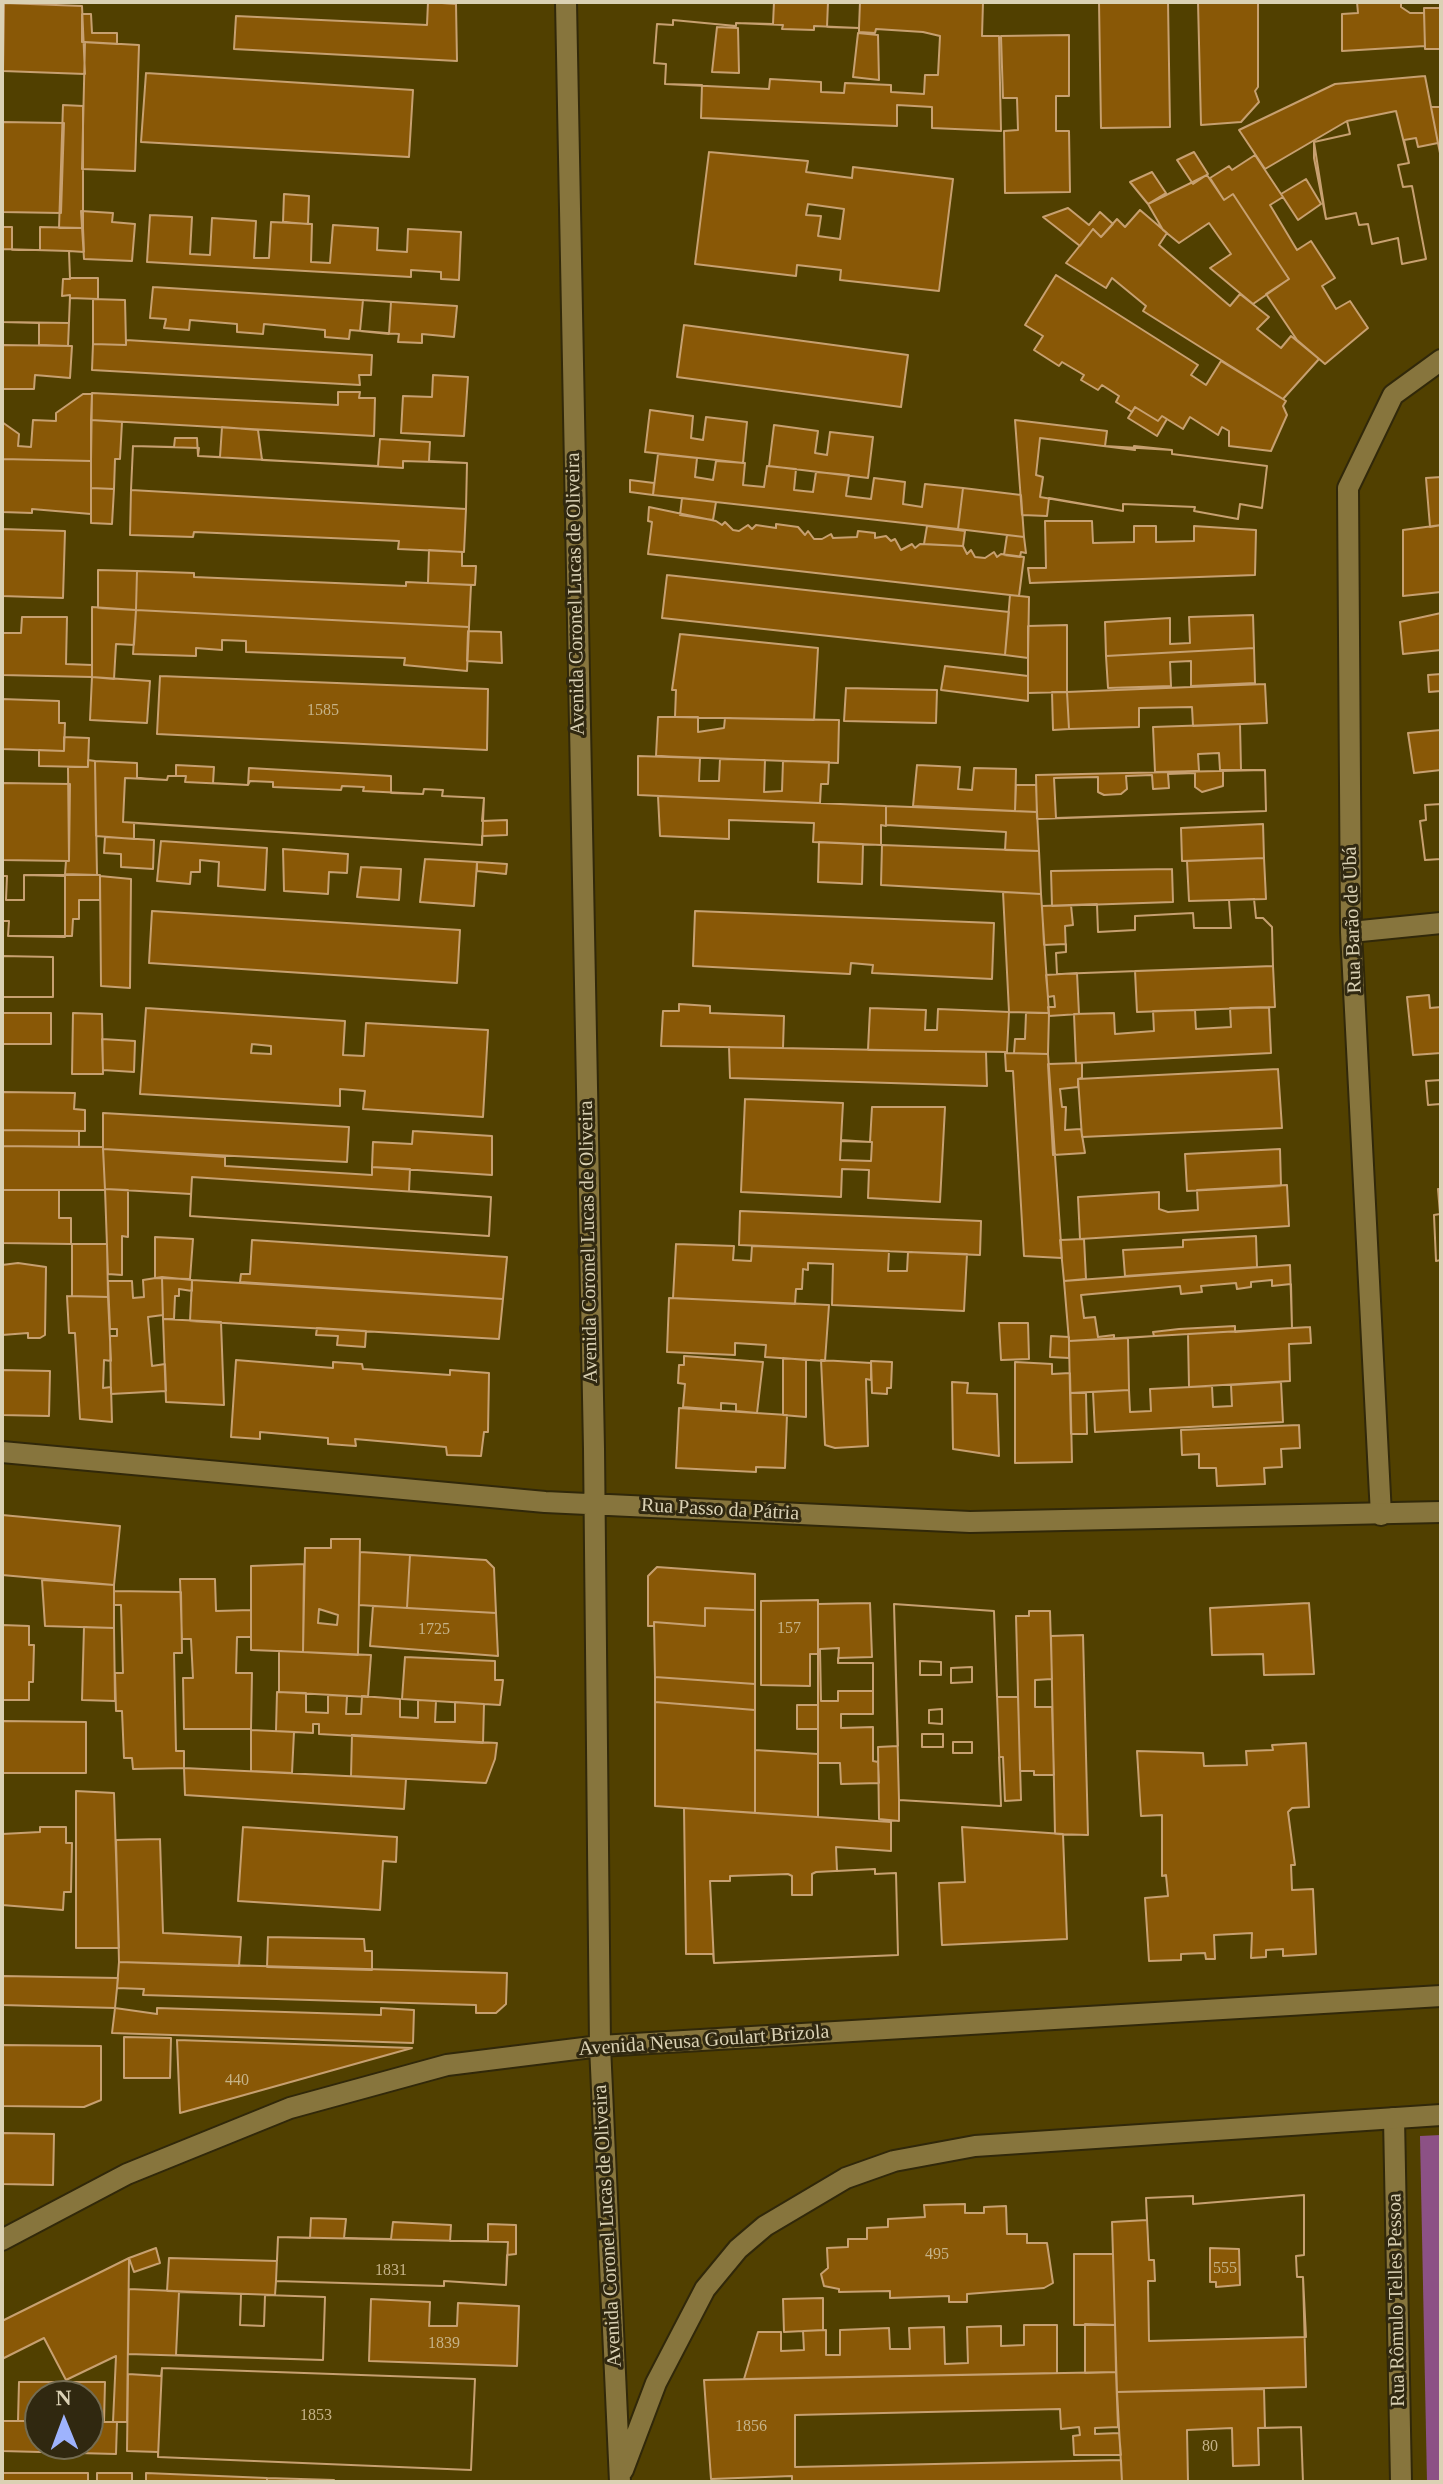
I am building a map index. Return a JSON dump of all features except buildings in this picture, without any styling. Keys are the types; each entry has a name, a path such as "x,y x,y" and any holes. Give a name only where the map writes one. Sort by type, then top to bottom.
{"street":[{"name":"Avenida Coronel Lucas de Oliveira","path":"566,2 594,1505 600,2046 620,2480"},
{"name":"Rua Barão de Ubá","path":"1381,1515 1351,932 1348,488 1393,395 1441,360"},
{"path":"1351,932 1441,923"},
{"name":"Rua Passo da Pátria","path":"2,1452 594,1505 970,1522 1441,1512"},
{"name":"Avenida Neusa Goulart Brizola","path":"2,2240 127,2174 290,2108 447,2065 600,2046 1441,1996"},
{"path":"620,2480 656,2383 705,2289 738,2249 765,2226 846,2178 894,2161 975,2146 1441,2115"},
{"name":"Rua Rômulo Telles Pessoa","path":"1394,2118 1401,2482"}],"shaded area":[{"path":"1441,2135 1441,2482 1427,2482 1420,2136"}]}
